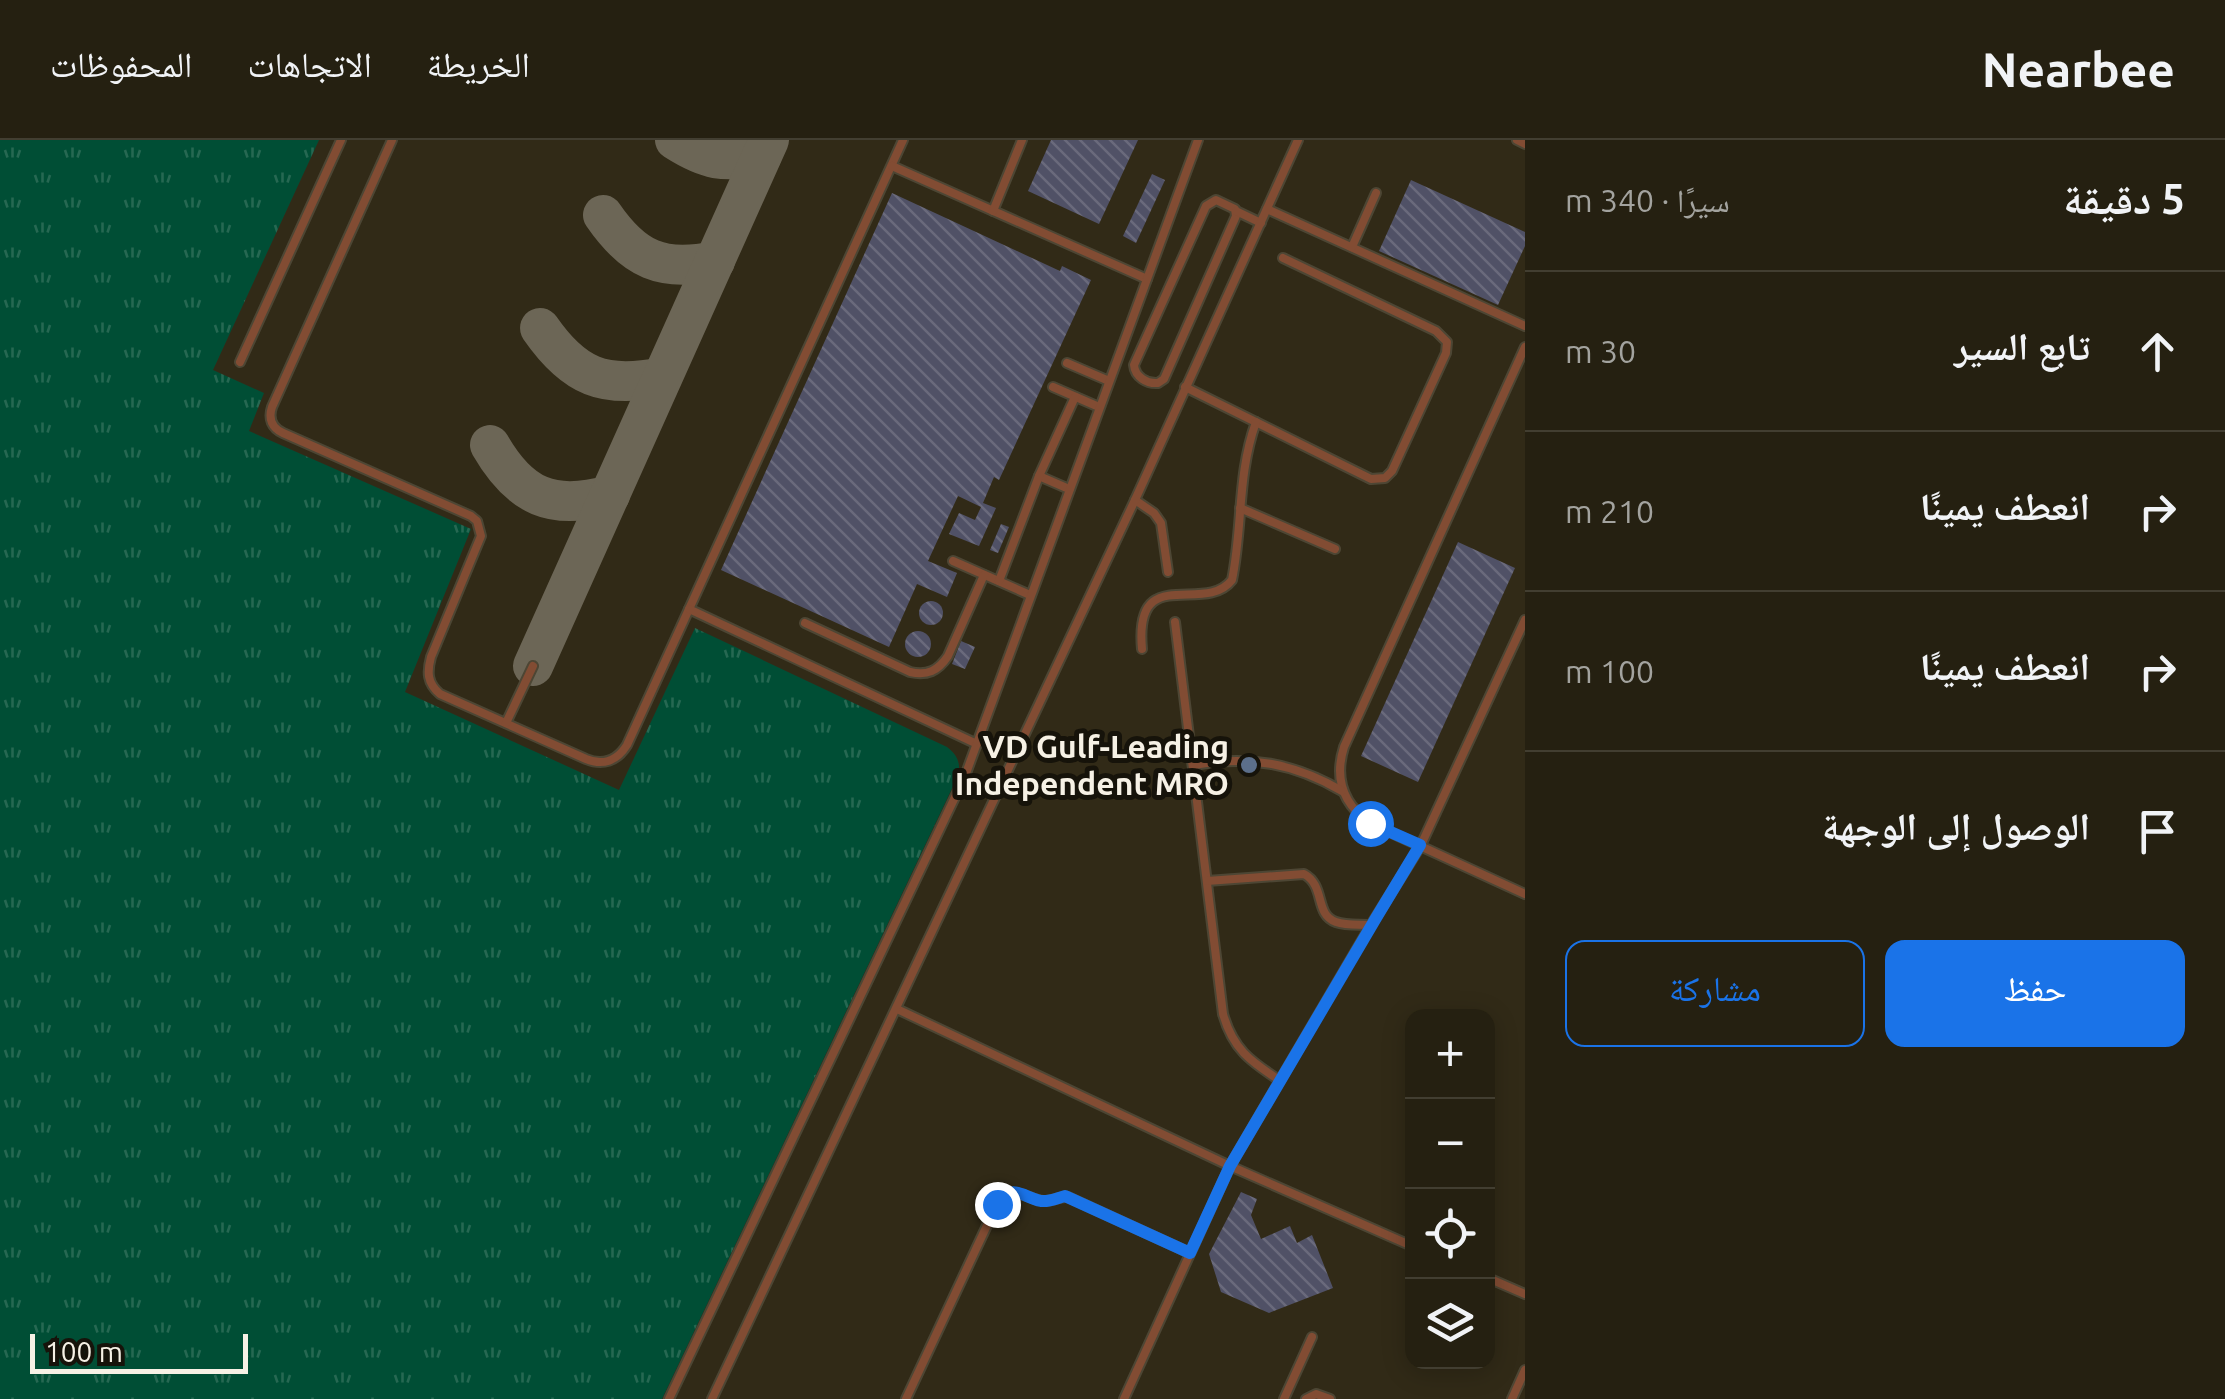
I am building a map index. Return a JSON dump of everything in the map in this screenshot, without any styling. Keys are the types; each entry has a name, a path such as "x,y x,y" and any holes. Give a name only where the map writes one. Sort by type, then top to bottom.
{"lane":[{"path":"240,362 341,140"},
{"path":"392,140 272,407 270,420 284,434 477,521 479,543 431,657 428,678 440,694 593,762 609,761 626,744 903,140"},
{"path":"993,210 1022,140"},
{"path":"669,1399 953,803 1198,140"},
{"path":"712,1399 1135,500 1298,140"},
{"path":"1517,140 1525,144"},
{"path":"892,166 1147,279"},
{"path":"1352,248 1376,193"},
{"path":"1236,211 1164,379 1154,384 1146,381 1136,373 1134,365 1206,206 1216,200 1262,223"},
{"path":"1268,209 1525,326"},
{"path":"1186,387 1371,479 1380,479 1392,471 1448,348 1445,338 1283,258"},
{"path":"1525,347 1344,748 1339,776 1342,791 1358,814 1370,823 1525,894"},
{"path":"1068,364 1109,381"},
{"path":"1053,388 1100,407"},
{"path":"999,582 1039,476 1075,397"},
{"path":"1142,649 1141,620 1157,600 1228,585 1233,573 1245,457 1256,422"},
{"path":"1039,476 1070,489"},
{"path":"1135,500 1161,523 1168,572"},
{"path":"1240,508 1335,550"},
{"path":"953,561 1030,596"},
{"path":"805,623 910,672 928,673 948,656 984,575"},
{"path":"689,609 977,744"},
{"path":"1124,1399 1230,1166 1420,845 1525,620"},
{"path":"1175,622 1223,1014 1234,1043 1244,1055 1279,1080"},
{"path":"506,723 533,666"},
{"path":"1194,766 1232,760 1270,762 1308,773 1342,791"},
{"path":"1208,881 1304,874 1316,883 1328,918 1371,925"},
{"path":"897,1009 1230,1166 1405,1243"},
{"path":"906,1399 997,1204 1008,1194 1024,1193 1045,1201 1068,1197 1190,1253"},
{"path":"1490,1279 1525,1294"},
{"path":"1284,1399 1312,1337"},
{"path":"1512,1399 1525,1370"},
{"path":"1306,1399 1316,1394 1330,1399"}],"green space":[{"path":"0,140 319,140 213,370 264,393 249,431 471,529 405,692 619,790 695,628 947,747 957,758 956,780 662,1399 0,1399"}],"building":[{"path":"1051,140 1138,140 1099,224 1028,191"},
{"path":"1152,174 1165,180 1136,243 1123,236"},
{"path":"1411,180 1525,232 1525,246 1498,305 1379,251"},
{"path":"892,193 1060,271 1062,266 1091,280 999,480 994,477 983,503 996,508 979,546 949,534 959,513 975,520 981,507 958,496 928,561 957,573 947,597 917,584 889,647 721,570"},
{"path":"1001,524 1009,527 998,553 990,550"},
{"path":"1458,542 1515,568 1418,782 1361,756"},
{"path":"931,601 940,604 940,622 931,625 922,622 919,613 922,604"},
{"path":"918,631 927,635 931,644 927,653 918,657 909,653 905,644 909,635"},
{"path":"961,641 975,647 965,669 952,664"},
{"path":"1241,1192 1257,1199 1251,1215 1261,1239 1290,1226 1297,1243 1312,1235 1333,1288 1269,1313 1221,1292 1209,1254"}],"taxiway":[{"path":"675,140 716,158 761,157"},
{"path":"533,666 769,140"},
{"path":"603,215 626,243 651,259 680,265 715,261"},
{"path":"540,328 565,358 592,375 623,381 662,377"},
{"path":"490,445 513,477 540,496 571,501 610,495"}],"place":[{"name":"VD Gulf-Leading Independent MRO","path":"1249,765"}],"route":[{"path":"997,1204 1016,1192 1045,1201 1065,1196 1190,1253 1230,1166 1420,845 1370,823"}]}
